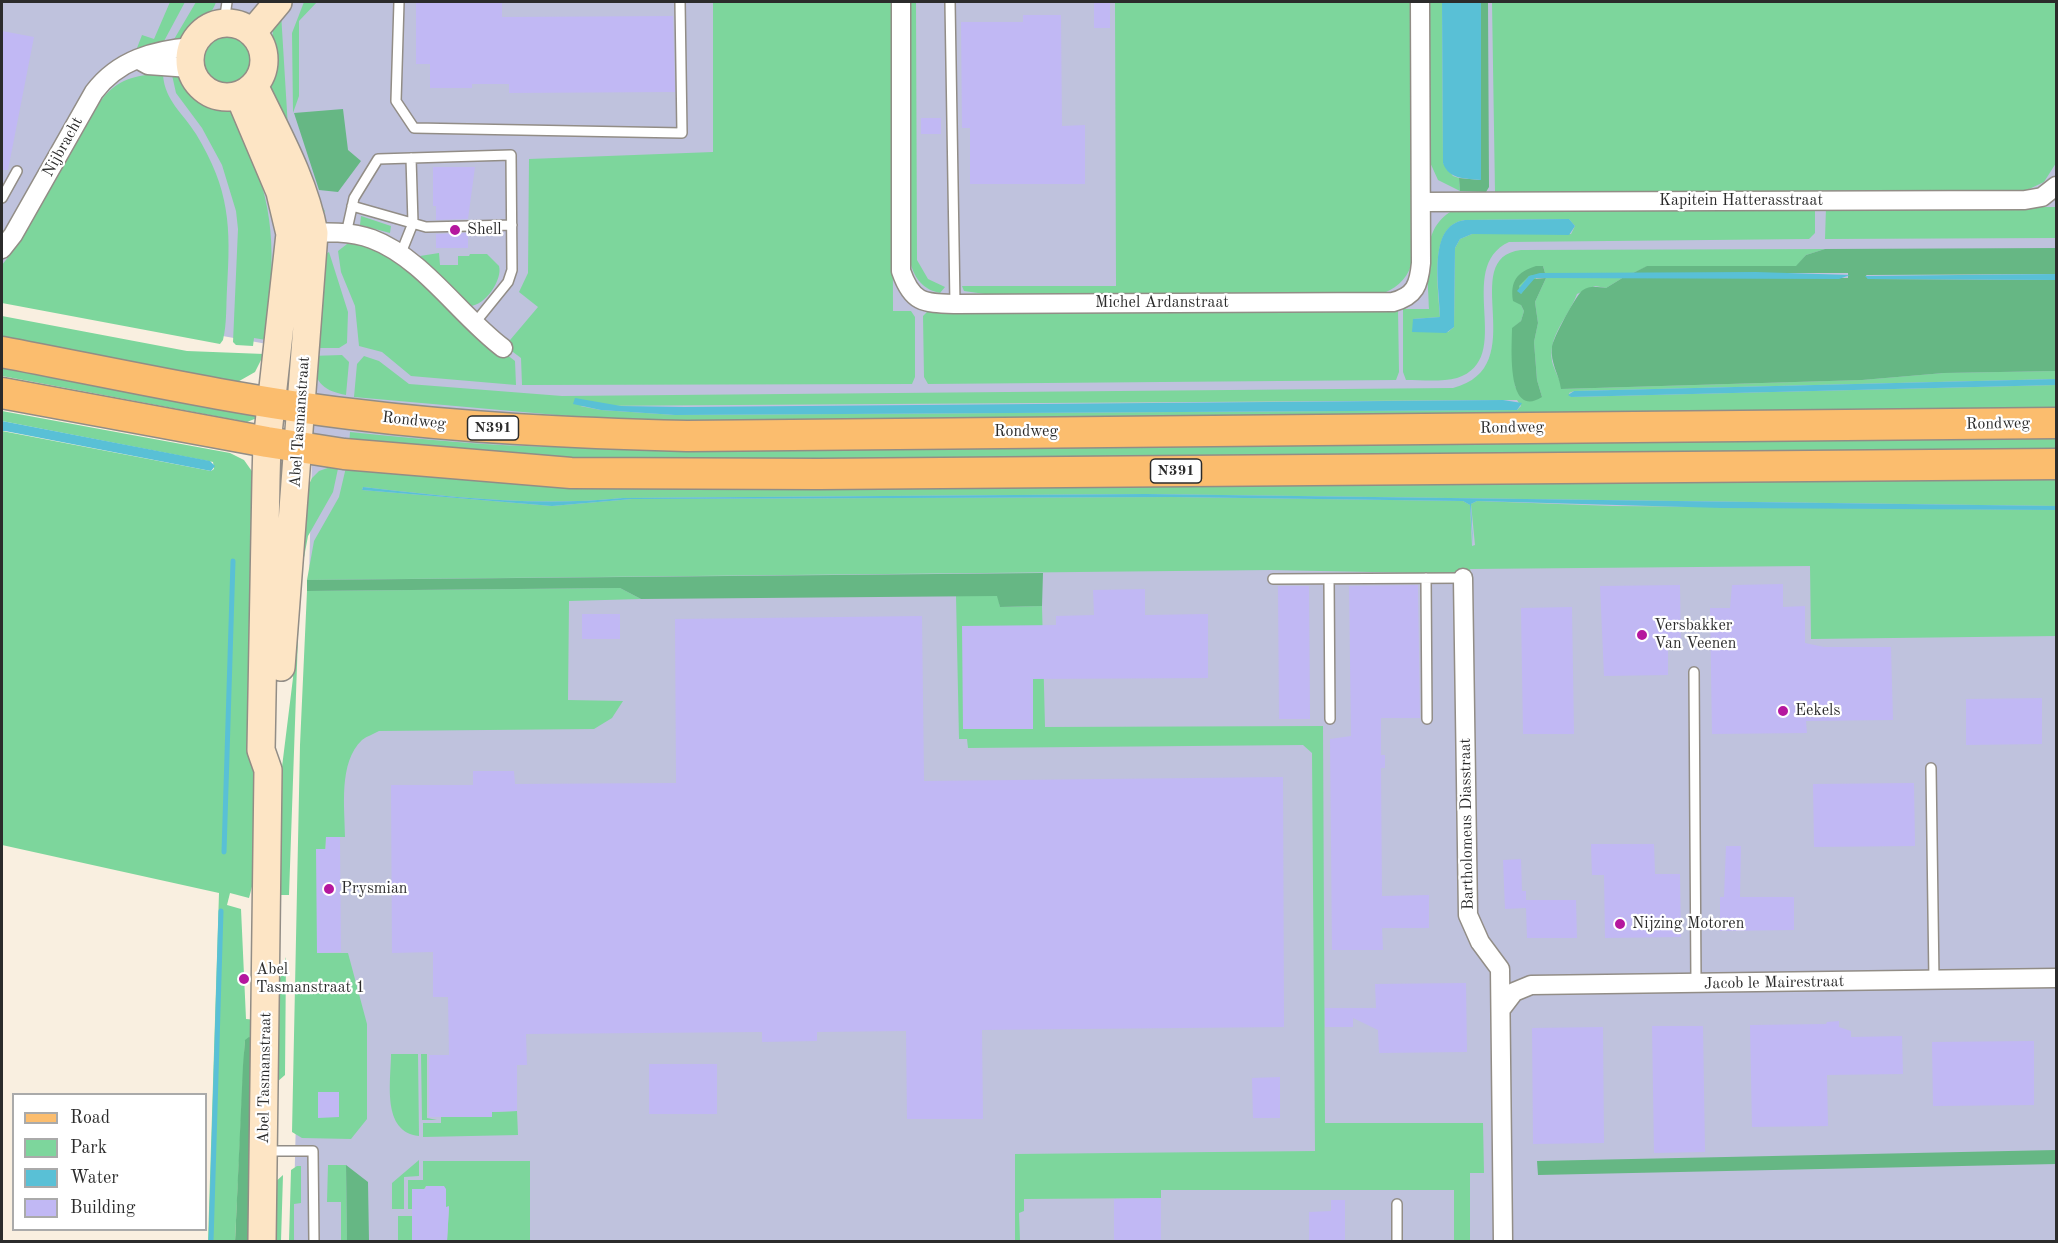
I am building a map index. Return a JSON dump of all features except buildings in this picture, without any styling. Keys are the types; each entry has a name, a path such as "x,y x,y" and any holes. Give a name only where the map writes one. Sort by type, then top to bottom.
{"main road":[{"name":"Rondweg","path":"2,352 286,404 478,427 569,433 687,436 2056,423"},
{"name":"N391","path":"2,393 296,446 489,468 635,475 2056,464"}],"street":[{"path":"252,33 278,2"},
{"name":"Michel Ardanstraat","path":"900,2 901,271 907,288 916,298 934,303 955,304 1393,302 1408,297 1416,290 1421,263 1420,2"},
{"path":"225,12 252,33 263,53 260,75 246,90 223,96 202,87 191,58 204,31 225,12"},
{"name":"Nijbracht","path":"2,249 13,235 94,92 106,75 124,64 139,60 146,53 191,58"},
{"name":"Abel Tasmanstraat","path":"246,90 280,192 302,233 286,404 296,446 276,749 268,770"},
{"name":"Kapitein Hatterasstraat","path":"1421,202 2025,200 2042,197 2056,186"},
{"path":"302,233 346,234 371,238 401,253 474,324 503,348"},
{"name":"Abel Tasmanstraat","path":"262,1242 268,770 261,750 267,442 286,404"},
{"name":"Bartholomeus Diasstraat","path":"1463,578 1468,915 1480,942 1500,969 1503,1242"},
{"name":"Jacob le Mairestraat","path":"1501,1009 1514,992 1531,985 2056,978"}],"lane":[{"path":"399,2 396,101 414,128 682,133 680,2"},
{"path":"950,2 955,304"},
{"path":"346,234 354,198 378,159 511,155 512,270 508,282 474,324"},
{"path":"401,253 413,224 411,158"},
{"path":"2,198 17,171"},
{"path":"352,206 426,227 512,225"},
{"path":"1426,578 1427,719"},
{"name":"Bartholomeus Diasstraat","path":"1273,579 1463,578"},
{"path":"1329,579 1330,719"},
{"path":"1694,672 1696,984"},
{"path":"1931,768 1934,981"},
{"path":"264,1151 313,1151 314,1242"},
{"path":"1397,1204 1397,1242"}],"shaded area":[{"path":"2,2 2056,2 2056,1241 293,1241 312,454 311,352 2,296"}],"green space":[{"path":"170,2 185,2 163,43 137,48 142,35 154,39"},
{"path":"196,2 216,2 210,14 193,33 173,41"},
{"path":"304,2 317,2 299,21 299,96 293,113 292,33"},
{"path":"713,2 892,2 893,311 911,311 915,317 915,377 912,384 522,385 521,358 505,346 538,307 519,292 528,273 529,159 713,152"},
{"path":"909,2 916,2 917,260 928,279 945,287 940,293 927,288 918,280 909,256"},
{"path":"1115,2 1412,2 1413,259 1403,280 1384,293 985,294 964,291 962,286 1116,286"},
{"path":"1428,2 1442,2 1443,163 1453,176 1459,178 1460,191 1438,180 1428,158"},
{"path":"1481,2 1488,2 1489,187 1486,192 1460,191 1459,178 1480,180"},
{"path":"1492,2 2056,2 2056,163 2044,182 2027,190 1495,192"},
{"path":"281,13 288,128 311,191 325,211 323,213 314,206 298,164 266,97 273,64 274,25"},
{"path":"222,36 232,36 244,43 251,55 251,65 244,77 232,84 222,84 207,73 203,65 203,55 214,40"},
{"path":"144,75 163,75 171,100 196,134 216,173 222,191 229,246 223,340 220,344 2,303 2,265 19,243 100,102 113,88 127,80"},
{"path":"172,75 201,97 233,113 242,129 258,173 269,220 272,265 266,340 254,338 253,346 236,345 233,342 238,229 236,211 222,165 202,128 176,93"},
{"path":"343,109 348,150 361,161 338,192 319,190 294,113"},
{"path":"1826,207 2056,207 2056,238 1825,239"},
{"path":"1815,208 1815,233 1809,239 1509,242 1493,255 1486,272 1483,352 1474,368 1457,378 1406,380 1403,372 1403,309 1429,309 1427,268 1430,241 1441,219 1452,211","holes":["1569,219 1575,226 1571,234 1472,234 1460,239 1455,248 1454,327 1448,332 1413,319 1440,317 1438,260 1445,233 1453,224 1465,220"]},
{"path":"361,216 391,226 390,233 360,225"},
{"path":"347,244 368,247 388,256 408,270 482,341 499,355 502,351 515,361 516,385 411,376 382,352 359,346 355,306 341,272 338,251"},
{"path":"2056,248 2056,274 1866,275 1868,279 2056,280 2056,371 1944,373 1862,380 1561,389 1552,358 1552,347 1556,336 1580,293 1588,287 1606,288 1624,277 1848,278 1848,273 1633,273 1647,266 1796,266 1806,255 1825,249"},
{"path":"1825,249 1806,255 1797,266 1648,266 1633,273 1545,273 1543,266 1521,305 1524,311 1521,321 1512,329 1515,387 1542,397 1537,380 1534,342 1538,323 1535,302 1546,278 1624,277 1606,288 1595,286 1577,294 1553,343 1552,361 1562,389 1862,380 1944,373 2056,371 2056,379 1574,391 1569,393 1571,397 2056,385 2056,414 658,424 354,397 357,364 364,356 379,361 409,384 562,396 1453,388 1477,376 1489,359 1493,337 1494,272 1502,257 1521,250","holes":["1517,400 1521,406 1517,410 675,415 601,410 580,406"]},
{"path":"329,252 348,312 347,343 339,348 309,348 323,256"},
{"path":"439,253 440,265 458,265 458,256 487,254 499,266 498,278 491,292 481,302 469,306 420,256"},
{"path":"1543,266 1545,273 1529,276 1519,286 1521,294 1533,279 1546,278 1535,302 1538,323 1534,342 1537,380 1542,397 1530,401 1522,398 1514,378 1512,328 1521,321 1524,311 1521,305 1513,301 1512,294 1516,278 1524,271"},
{"path":"1398,309 1399,372 1396,380 928,384 924,377 923,316 928,311"},
{"path":"2,316 187,351 264,354 255,372 234,384 2,342"},
{"path":"342,355 349,362 346,395 330,390 320,383 314,372 310,356"},
{"path":"2,362 257,413 257,418 247,422 2,376"},
{"path":"2,411 230,453 244,460 256,477 258,682 253,883 249,898 230,893 227,905 241,909 246,1019 257,1020 257,1062 245,1040 235,1241 208,1241 219,893 2,845 2,431 211,471 214,469 213,462 2,421"},
{"path":"350,432 485,444 553,447 2056,434 2056,455 675,466 349,445"},
{"path":"347,463 2056,474 2056,506 1146,494 623,498 590,501 525,501 363,487 362,490 552,506 632,499 1172,497 1463,501 1470,505 1472,546 1475,545 1471,504 1477,501 1612,506 2056,510 2056,636 1811,639 1810,566 1470,569 1471,574 1271,570 307,580 314,541 339,497"},
{"path":"339,464 333,492 308,536 300,579 289,895 280,895 282,767 293,678 297,576 306,491 312,478 319,471"},
{"path":"1043,573 1042,606 1000,607 997,596 641,599 620,588 307,591 307,580"},
{"path":"620,588 641,599 569,601 568,700 623,701 612,718 594,729 379,731 362,740 354,750 349,761 344,786 345,837 326,837 318,953 348,953 367,1024 367,1119 351,1139 302,1138 292,1132 300,745 307,591"},
{"path":"956,596 998,596 1000,607 1042,606 1045,727 1323,726 1325,1123 1483,1123 1484,1173 1470,1173 1470,1241 1454,1241 1454,1190 1161,1190 1161,1198 1024,1199 1024,1211 1019,1213 1020,1241 1015,1241 1015,1154 1315,1151 1312,753 1303,745 968,748 967,739 959,739"},
{"path":"286,957 285,1075 277,1082 277,989"},
{"path":"249,1037 253,1039 249,1241 235,1242 243,1065 245,1040"},
{"path":"391,1054 418,1054 419,1136 407,1132 393,1115 390,1091"},
{"path":"421,1054 427,1054 427,1118 437,1120 422,1120"},
{"path":"517,1111 518,1135 423,1137 423,1123 441,1123 441,1117 491,1117 492,1112"},
{"path":"2056,1150 2056,1164 1538,1175 1537,1161"},
{"path":"419,1160 419,1176 404,1177 404,1209 392,1209 392,1183"},
{"path":"423,1161 530,1161 530,1241 447,1241 449,1207 446,1207 444,1186 426,1186 412,1209 408,1209 408,1180 423,1180"},
{"path":"328,1165 346,1165 347,1241 341,1241 341,1202 327,1202"},
{"path":"346,1165 368,1182 369,1241 347,1241"},
{"path":"301,1166 301,1203 294,1204 294,1241 289,1241 291,1170"},
{"path":"283,1175 281,1241 272,1242 273,1184"},
{"path":"398,1216 412,1216 412,1241 398,1241"}],"water":[{"path":"1442,2 1481,2 1481,180 1453,175 1443,163"},
{"path":"1569,219 1575,226 1569,235 1472,234 1460,239 1455,248 1454,327 1446,333 1412,332 1413,319 1440,317 1438,260 1445,233 1453,224 1465,220"},
{"path":"1756,272 1850,275 1839,279 1535,278 1521,294 1517,291 1529,276 1540,273"},
{"path":"2056,274 2056,280 1868,279 1865,276"},
{"path":"2056,379 2056,385 1571,397 1568,395 1574,391"},
{"path":"575,398 621,406 685,407 1503,400 1522,403 1517,410 675,415 601,410 573,404"},
{"path":"2,421 210,461 215,466 211,471 2,431"},
{"path":"363,487 525,501 590,501 623,498 1146,494 2056,506 2056,510 1722,508 1477,501 1471,504 1473,547 1470,505 1463,501 1172,497 632,499 552,506 362,490"}],"waterway":[{"path":"224,852 233,561"},
{"path":"211,1242 221,911"}],"place":[{"name":"Shell","path":"455,230"},
{"name":"Versbakker Van Veenen","path":"1642,635"},
{"name":"Eekels","path":"1783,711"},
{"name":"Prysmian","path":"329,889"},
{"name":"Nijzing Motoren","path":"1620,924"},
{"name":"Abel Tasmanstraat 1","path":"244,979"}]}
